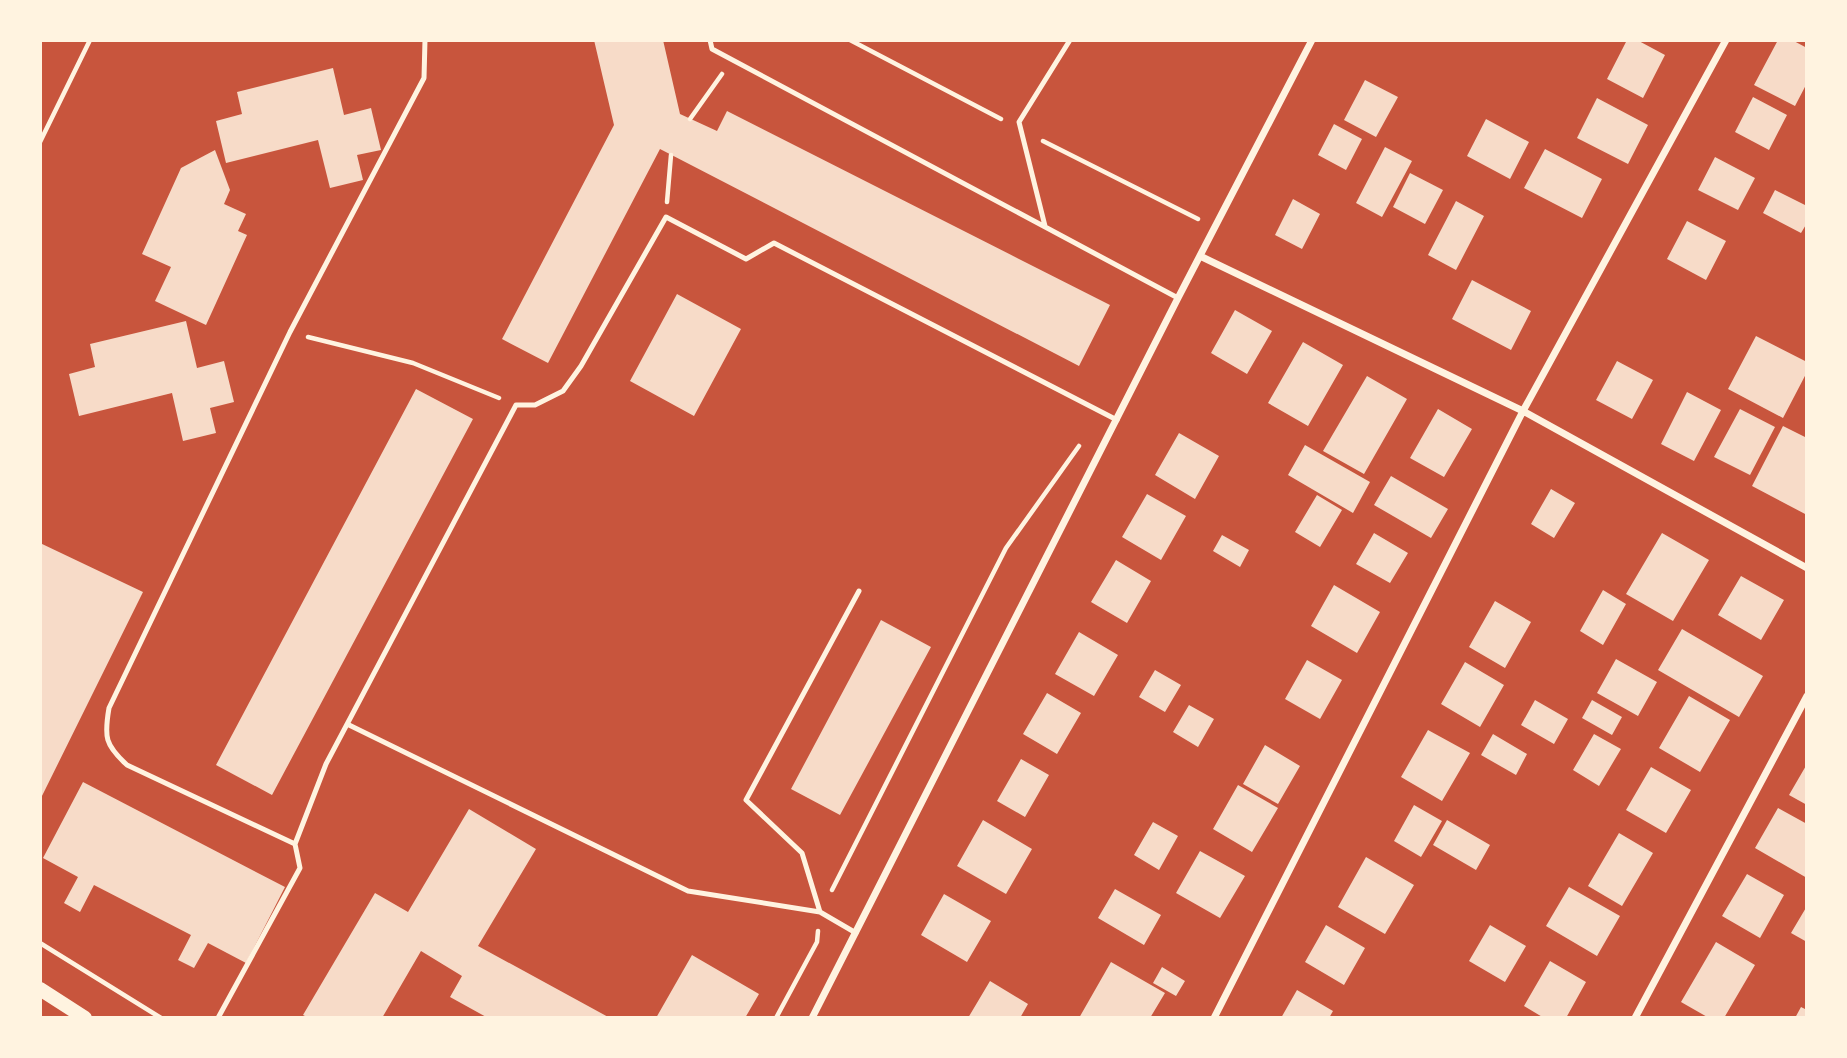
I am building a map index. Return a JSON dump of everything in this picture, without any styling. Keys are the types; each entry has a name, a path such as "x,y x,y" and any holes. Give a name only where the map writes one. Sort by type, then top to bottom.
{"main road":[{"path":"40,989 85,1018"}],"street":[{"path":"812,1018 1312,40"},
{"path":"1214,1018 1523,411 1726,40"},
{"path":"1200,256 1523,411 1807,568"},
{"path":"1634,1018 1807,696"}],"lane":[{"path":"295,844 127,765 110,750 105,730 109,708 290,332 424,78 425,40"},
{"path":"710,40 712,49 1178,298"},
{"path":"1045,226 1019,121 1070,40"},
{"path":"218,1018 300,868 295,844 326,764 516,405 535,405 564,391 666,217 746,259 774,243 1117,420"},
{"path":"820,912 802,853 746,800 859,591"},
{"path":"347,724 688,891 820,912 856,933"}],"path":[{"path":"40,142 90,40"},
{"path":"690,119 732,60"},
{"path":"666,217 671,155"},
{"path":"290,332 413,363 516,405"},
{"path":"776,1018 817,942 820,912 1006,548 1102,413"},
{"path":"40,943 161,1018"}],"building":[{"path":"594,40 663,40 680,114 717,131 727,111 1110,305 1079,366 660,149 548,363 502,339 614,125"},
{"path":"1627,40 1637,40 1665,55 1643,98 1607,79"},
{"path":"1778,40 1792,40 1807,48 1807,83 1795,106 1754,85"},
{"path":"333,68 344,115 371,108 381,150 357,155 363,180 330,188 318,140 226,163 216,121 242,114 237,92"},
{"path":"1365,80 1398,97 1376,137 1344,120"},
{"path":"1753,97 1787,115 1769,150 1735,132"},
{"path":"1597,98 1648,125 1628,164 1577,138"},
{"path":"1486,119 1529,142 1510,179 1467,156"},
{"path":"1334,124 1362,139 1346,170 1318,155"},
{"path":"1385,147 1412,161 1382,217 1356,203"},
{"path":"1545,149 1602,179 1582,218 1524,188"},
{"path":"215,150 230,190 224,204 246,214 238,231 247,235 206,325 155,301 171,267 142,254 181,168"},
{"path":"1715,157 1755,178 1738,210 1698,190"},
{"path":"1410,173 1443,190 1425,224 1393,207"},
{"path":"1775,190 1807,206 1807,223 1801,233 1763,213"},
{"path":"1293,199 1320,214 1302,249 1275,235"},
{"path":"1456,201 1484,216 1456,270 1428,255"},
{"path":"1687,221 1726,241 1706,280 1667,259"},
{"path":"1472,280 1531,311 1511,350 1452,319"},
{"path":"677,294 741,329 694,416 630,381"},
{"path":"1235,310 1272,331 1247,374 1211,353"},
{"path":"186,321 197,368 224,361 234,402 210,408 216,433 183,441 172,393 79,416 69,374 95,367 90,344"},
{"path":"1756,336 1807,362 1807,372 1783,418 1728,389"},
{"path":"1303,342 1343,365 1308,426 1268,403"},
{"path":"1617,361 1653,380 1632,419 1596,400"},
{"path":"1367,376 1407,399 1364,474 1323,451"},
{"path":"416,389 473,419 272,795 216,765"},
{"path":"1687,392 1721,410 1694,461 1661,444"},
{"path":"1438,409 1472,429 1444,477 1410,458"},
{"path":"1740,409 1775,427 1750,475 1714,457"},
{"path":"1783,426 1807,438 1807,515 1752,486"},
{"path":"1179,433 1219,456 1195,499 1155,475"},
{"path":"1305,445 1370,482 1353,513 1288,475"},
{"path":"1391,476 1448,509 1431,538 1374,505"},
{"path":"1551,489 1575,503 1554,538 1531,524"},
{"path":"1147,494 1186,516 1161,560 1122,537"},
{"path":"1317,495 1342,510 1320,547 1295,532"},
{"path":"1374,533 1408,553 1390,583 1356,564"},
{"path":"1662,533 1709,560 1673,621 1626,594"},
{"path":"1222,535 1249,550 1240,567 1213,551"},
{"path":"40,543 143,592 40,800"},
{"path":"1116,560 1151,581 1127,623 1091,602"},
{"path":"1741,576 1784,600 1761,640 1718,615"},
{"path":"1334,585 1380,612 1357,653 1311,626"},
{"path":"1603,590 1626,604 1603,645 1580,631"},
{"path":"1495,601 1531,622 1505,668 1469,647"},
{"path":"881,620 931,647 840,815 791,789"},
{"path":"1682,629 1763,676 1739,717 1658,670"},
{"path":"1079,632 1118,655 1094,696 1055,674"},
{"path":"1616,659 1657,682 1638,716 1597,693"},
{"path":"1307,660 1342,680 1320,719 1285,699"},
{"path":"1465,662 1504,685 1480,727 1441,704"},
{"path":"1155,670 1181,685 1165,712 1139,697"},
{"path":"1047,693 1081,713 1057,754 1023,734"},
{"path":"1689,696 1730,720 1700,772 1659,748"},
{"path":"1535,700 1568,719 1554,744 1521,725"},
{"path":"1592,700 1622,717 1612,735 1582,718"},
{"path":"1189,705 1214,719 1198,747 1173,732"},
{"path":"1428,730 1470,753 1442,801 1401,777"},
{"path":"1493,734 1527,754 1516,775 1481,755"},
{"path":"1594,734 1621,749 1599,786 1573,770"},
{"path":"1265,745 1300,766 1278,804 1243,784"},
{"path":"1021,759 1049,775 1025,817 997,801"},
{"path":"1807,764 1807,805 1789,795"},
{"path":"1651,767 1691,790 1666,833 1626,810"},
{"path":"83,782 285,887 246,963 208,943 194,968 178,960 191,935 94,885 80,912 64,903 78,877 43,858"},
{"path":"1238,785 1278,808 1252,852 1213,829"},
{"path":"1414,805 1442,821 1421,857 1394,841"},
{"path":"1778,808 1807,824 1807,878 1755,848"},
{"path":"469,809 536,849 478,946 610,1018 488,1018 450,997 462,976 421,951 382,1018 309,1018 303,1015 375,893 408,912"},
{"path":"983,820 1032,849 1006,894 957,866"},
{"path":"1447,820 1490,845 1476,870 1433,845"},
{"path":"1153,822 1178,836 1159,870 1134,855"},
{"path":"1619,833 1653,853 1622,906 1588,886"},
{"path":"1200,851 1245,876 1220,918 1176,893"},
{"path":"1366,857 1414,885 1385,934 1338,907"},
{"path":"1747,874 1784,895 1760,938 1722,916"},
{"path":"1569,887 1620,916 1597,956 1546,926"},
{"path":"1115,889 1161,915 1144,945 1098,918"},
{"path":"944,894 991,921 967,962 921,935"},
{"path":"1807,906 1807,942 1791,933"},
{"path":"1326,925 1365,948 1344,985 1305,962"},
{"path":"1490,925 1526,946 1505,982 1469,961"},
{"path":"1716,942 1755,965 1724,1018 1709,1018 1681,1002"},
{"path":"692,955 759,994 745,1018 656,1018"},
{"path":"1550,961 1586,982 1566,1018 1544,1018 1524,1006"},
{"path":"1111,962 1165,993 1150,1018 1079,1018"},
{"path":"1162,967 1185,981 1176,996 1153,983"},
{"path":"990,981 1028,1004 1020,1018 968,1018"},
{"path":"1297,990 1333,1011 1329,1018 1281,1018"},
{"path":"1801,1007 1807,1010 1807,1018 1795,1018"}]}
